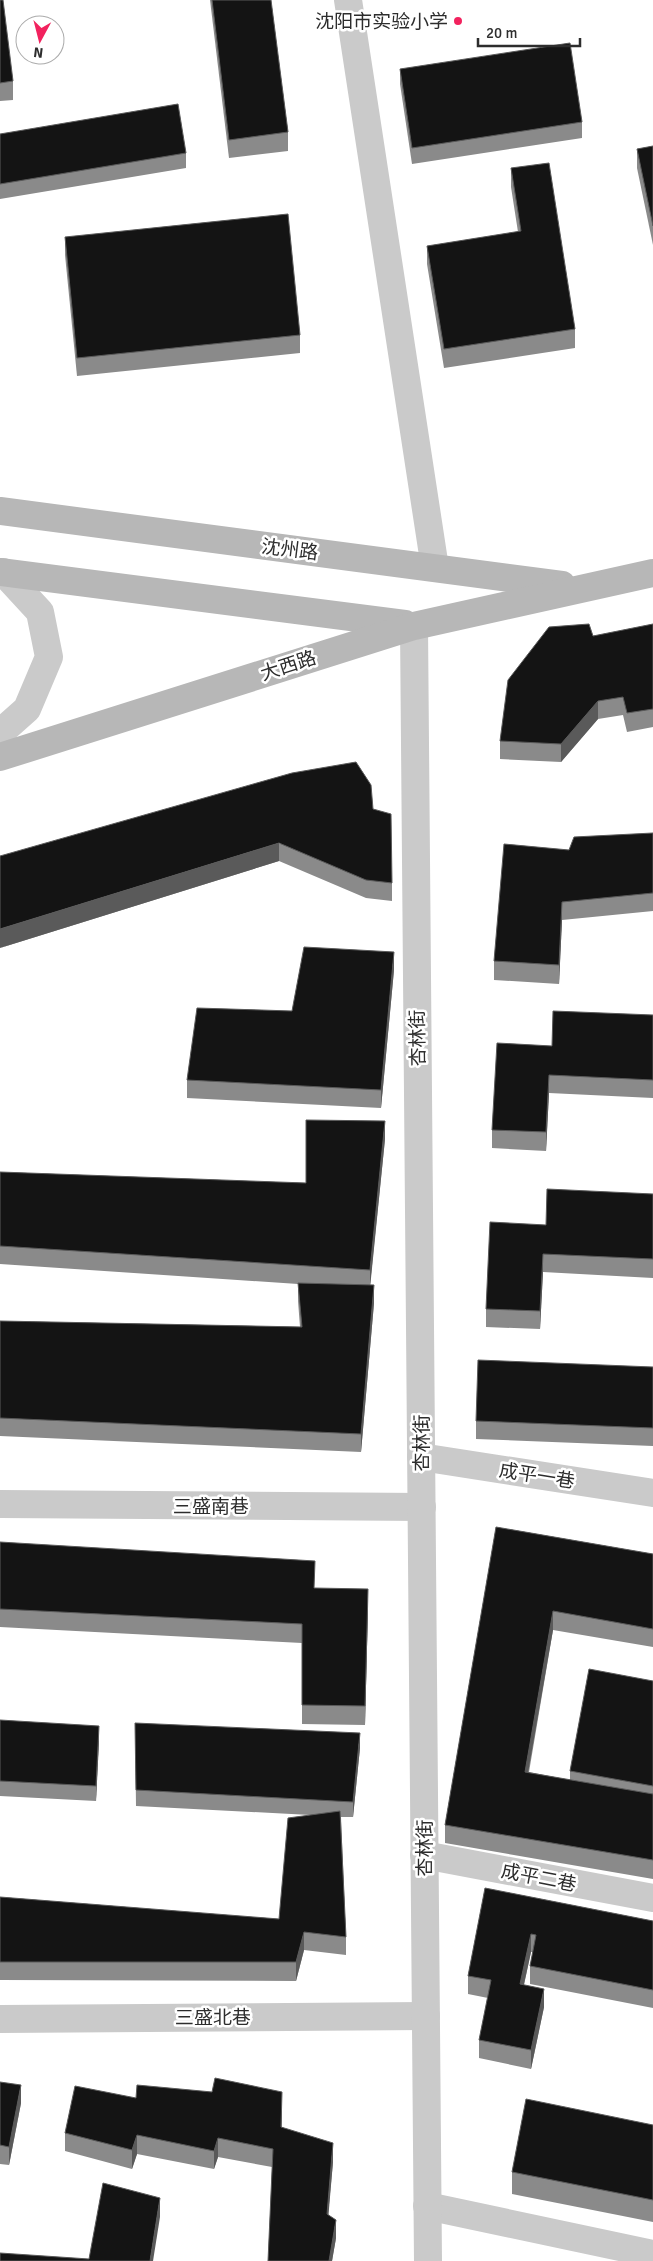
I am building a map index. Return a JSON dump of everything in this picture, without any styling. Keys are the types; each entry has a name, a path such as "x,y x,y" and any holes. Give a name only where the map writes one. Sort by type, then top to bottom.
{"main road":[{"name":"沈州路","path":"0,511 580,588"},
{"path":"1,572 414,626"},
{"name":"大西路","path":"0,757 414,626 653,573"}],"street":[{"path":"348,0 435,568"},
{"path":"0,733 27,709 49,657 40,612 1,572"},
{"name":"杏林街","path":"414,626 428,2261"},
{"name":"成平一巷","path":"421,1457 653,1493"},
{"name":"三盛南巷","path":"0,1504 422,1507"},
{"name":"成平二巷","path":"424,1856 653,1898"},
{"name":"三盛北巷","path":"0,2019 426,2016"},
{"path":"428,2206 653,2254"}],"building":[{"path":"0,0 3,0 13,81 0,83"},
{"path":"212,0 271,0 288,132 229,140"},
{"path":"570,43 582,122 412,148 400,69"},
{"path":"178,104 186,153 0,184 0,134"},
{"path":"653,146 653,226 637,149"},
{"path":"549,163 575,329 444,349 427,246 521,231 511,168"},
{"path":"288,214 300,335 77,358 65,237"},
{"path":"589,624 593,636 653,624 653,709 627,713 623,697 598,701 561,744 500,741 508,680 549,627"},
{"path":"356,762 371,785 373,809 391,814 392,883 366,880 279,843 0,929 0,856 292,773"},
{"path":"653,833 653,893 562,902 559,965 494,961 504,844 569,850 574,837"},
{"path":"304,947 394,952 381,1090 187,1080 197,1008 292,1011"},
{"path":"553,1011 653,1015 653,1080 549,1075 546,1132 492,1130 497,1043 552,1046"},
{"path":"306,1120 385,1121 370,1270 0,1246 0,1172 306,1183"},
{"path":"547,1189 653,1194 653,1259 543,1254 540,1311 486,1309 490,1222 546,1225"},
{"path":"298,1283 374,1285 361,1434 0,1418 0,1321 302,1327"},
{"path":"478,1360 653,1367 653,1428 476,1421"},
{"path":"496,1527 653,1554 653,1629 553,1611 525,1772 653,1794 653,1860 445,1825"},
{"path":"0,1542 315,1561 314,1588 368,1589 365,1706 302,1705 302,1624 0,1609"},
{"path":"589,1669 653,1681 653,1786 570,1771"},
{"path":"0,1720 99,1726 96,1786 0,1781"},
{"path":"135,1723 360,1733 353,1802 136,1790"},
{"path":"340,1811 346,1937 304,1932 296,1962 0,1962 0,1897 279,1919 288,1818"},
{"path":"485,1888 653,1921 653,1990 530,1966 536,1935 531,1934 520,1984 544,1989 531,2050 479,2040 491,1980 468,1976"},
{"path":"215,2078 282,2092 281,2127 333,2143 327,2214 336,2220 329,2261 268,2261 273,2149 218,2138 214,2151 137,2135 132,2150 65,2133 75,2086 136,2098 137,2085 212,2092"},
{"path":"0,2082 21,2085 9,2147 0,2145"},
{"path":"526,2099 653,2125 653,2200 512,2172"},
{"path":"103,2183 160,2198 150,2261 0,2261 0,2253 89,2259"}],"place":[{"name":"沈阳市实验小学","path":"458,21"}]}
